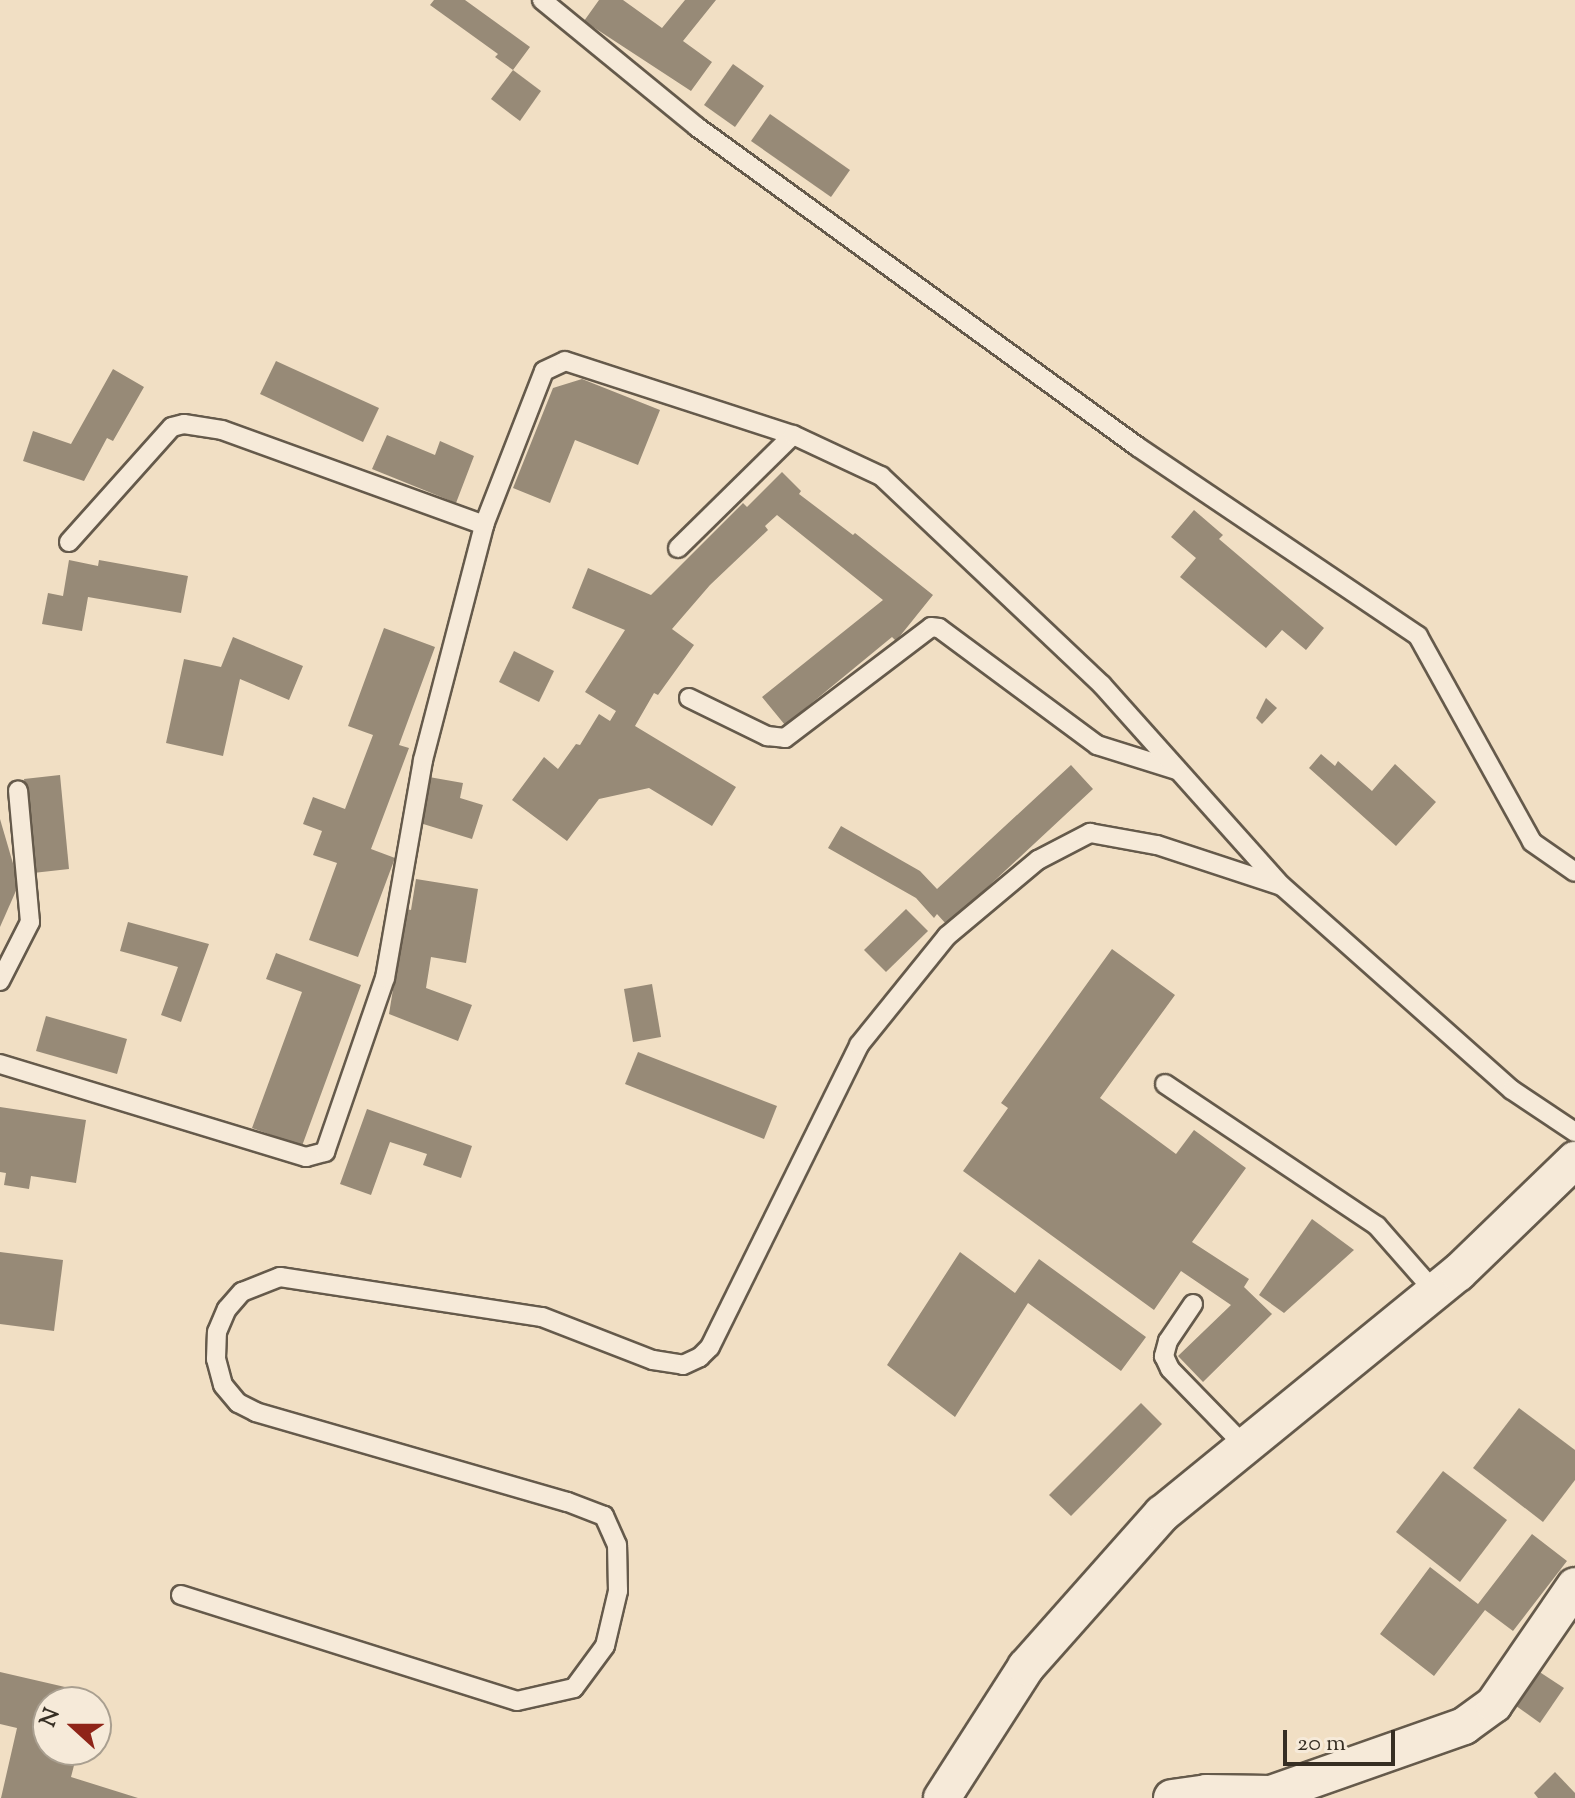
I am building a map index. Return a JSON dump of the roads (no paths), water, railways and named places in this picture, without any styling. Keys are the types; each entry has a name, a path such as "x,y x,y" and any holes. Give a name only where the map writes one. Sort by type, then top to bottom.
{"street":[{"path":"942,1798 1026,1667 1162,1514 1435,1292 1575,1160"},
{"path":"1172,1798 1206,1793 1274,1796 1464,1726 1494,1704 1575,1586"}],"lane":[{"path":"542,0 709,137 1138,447 1418,636 1532,842 1575,872"},
{"path":"0,1064 306,1157 325,1152 385,978 423,760 484,525 544,371 565,361 793,435 881,476 1102,685 1282,886 1512,1090 1575,1132"},
{"path":"69,542 172,427 184,424 222,430 484,525"},
{"path":"678,548 793,435"},
{"path":"689,698 767,736 785,738 931,627 939,628 1097,745 1179,771"},
{"path":"0,981 30,922 18,791"},
{"path":"181,1595 517,1701 574,1688 605,1646 618,1591 617,1545 604,1516 567,1502 256,1412 238,1403 223,1385 216,1359 217,1332 227,1309 242,1292 280,1277 542,1317 653,1360 683,1365 700,1357 710,1347 859,1045 947,936 1038,860 1090,833 1157,845 1282,886"},
{"path":"1165,1084 1377,1226 1435,1292"},
{"path":"1193,1304 1168,1341 1164,1356 1170,1369 1245,1446"}]}
